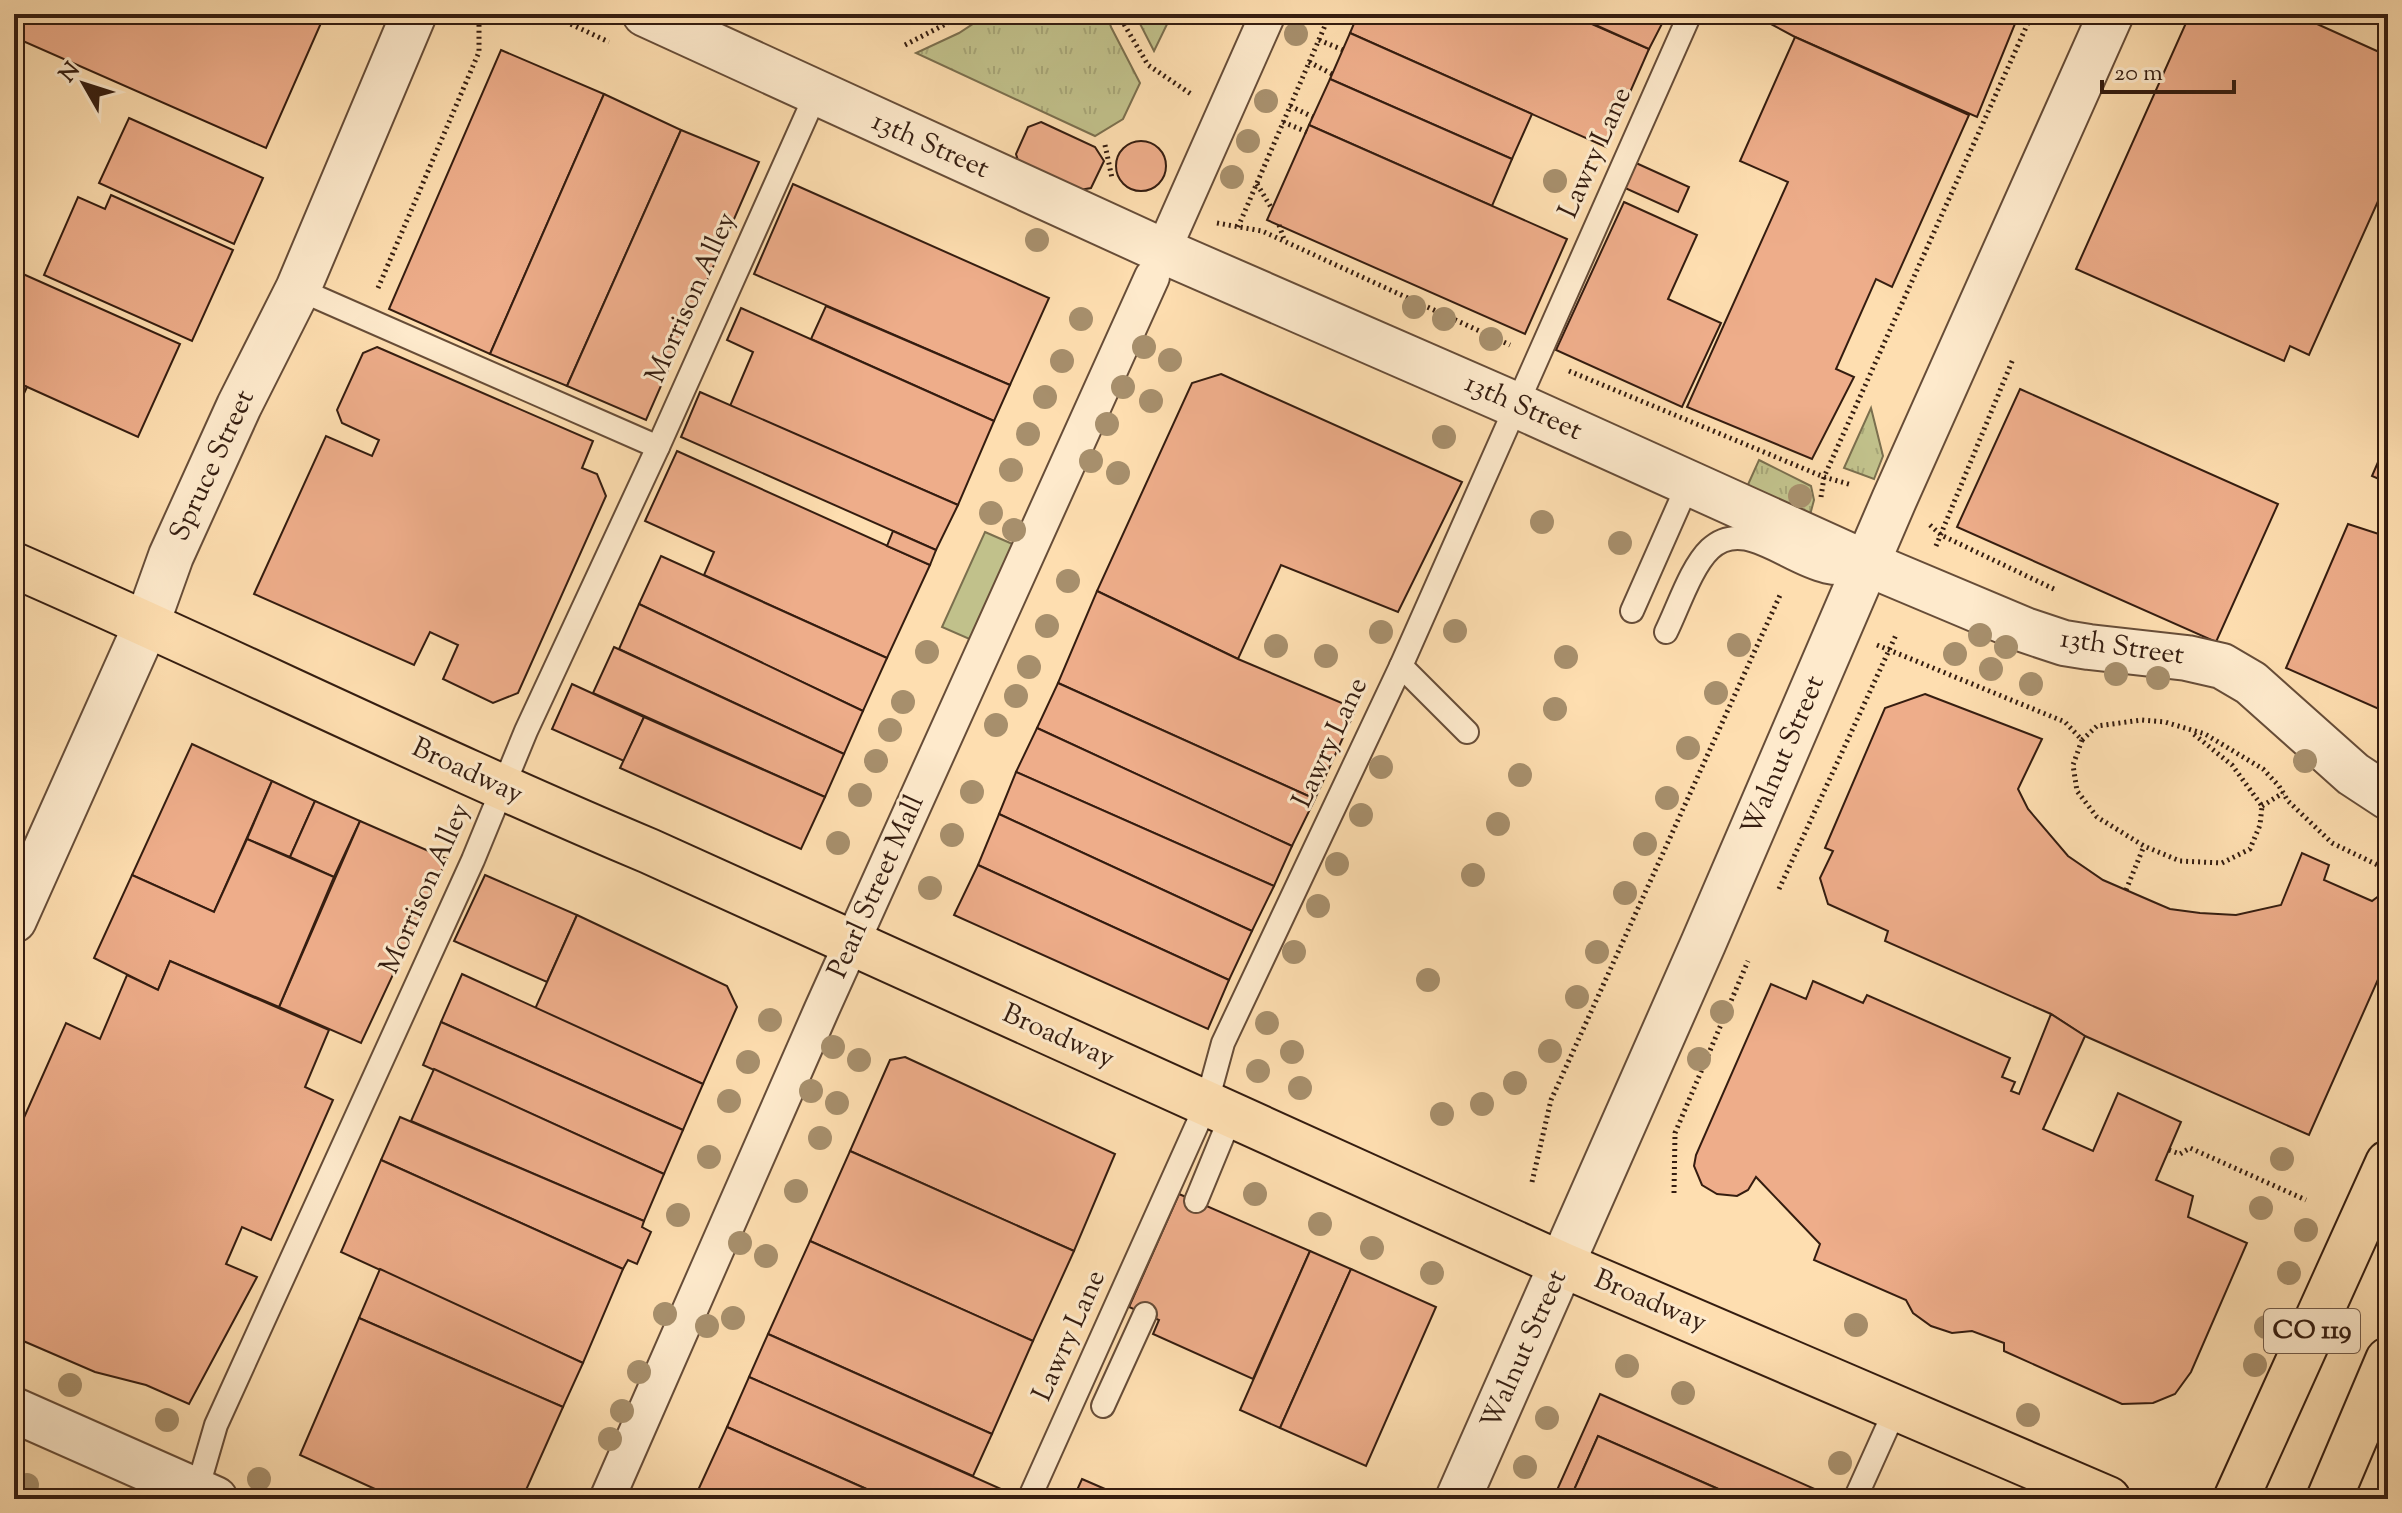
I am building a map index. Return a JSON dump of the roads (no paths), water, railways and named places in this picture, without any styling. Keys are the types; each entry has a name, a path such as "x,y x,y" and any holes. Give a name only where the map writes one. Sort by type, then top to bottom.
{"main road":[{"name":"Broadway","path":"14,565 147,623 501,789 649,851 1563,1265 2108,1499"},
{"name":"CO 119","path":"2236,1499 2388,1163"},
{"name":"CO 119","path":"2329,1499 2388,1360"}],"street":[{"name":"Spruce Street","path":"14,920 147,623 171,556 239,406 298,289 414,14"},
{"name":"13th Street","path":"645,14 1163,251 1516,405 1868,564 2025,630 2064,643 2187,658 2222,666 2251,683 2353,774 2388,797"},
{"path":"1174,227 1268,14"},
{"name":"Walnut Street","path":"1458,1499 2111,14"},
{"name":"Pearl Street Mall","path":"607,1499 851,943 1152,277"},
{"path":"14,1410 202,1497"}],"lane":[{"name":"Lawry Lane","path":"1029,1499 1219,1111 1223,1043 1401,666 1690,14"},
{"name":"Morrison Alley","path":"202,1497 216,1425 473,860 526,731 658,447 816,94"},
{"path":"298,289 658,447"},
{"path":"1632,611 1689,482"},
{"path":"1666,632 1700,561 1711,548 1738,536 1753,539 1825,572 1847,573 1868,564"},
{"path":"1401,666 1467,732"},
{"path":"1196,1201 1219,1111"},
{"path":"1103,1406 1145,1314"},
{"path":"1855,1499 1896,1408"}]}
